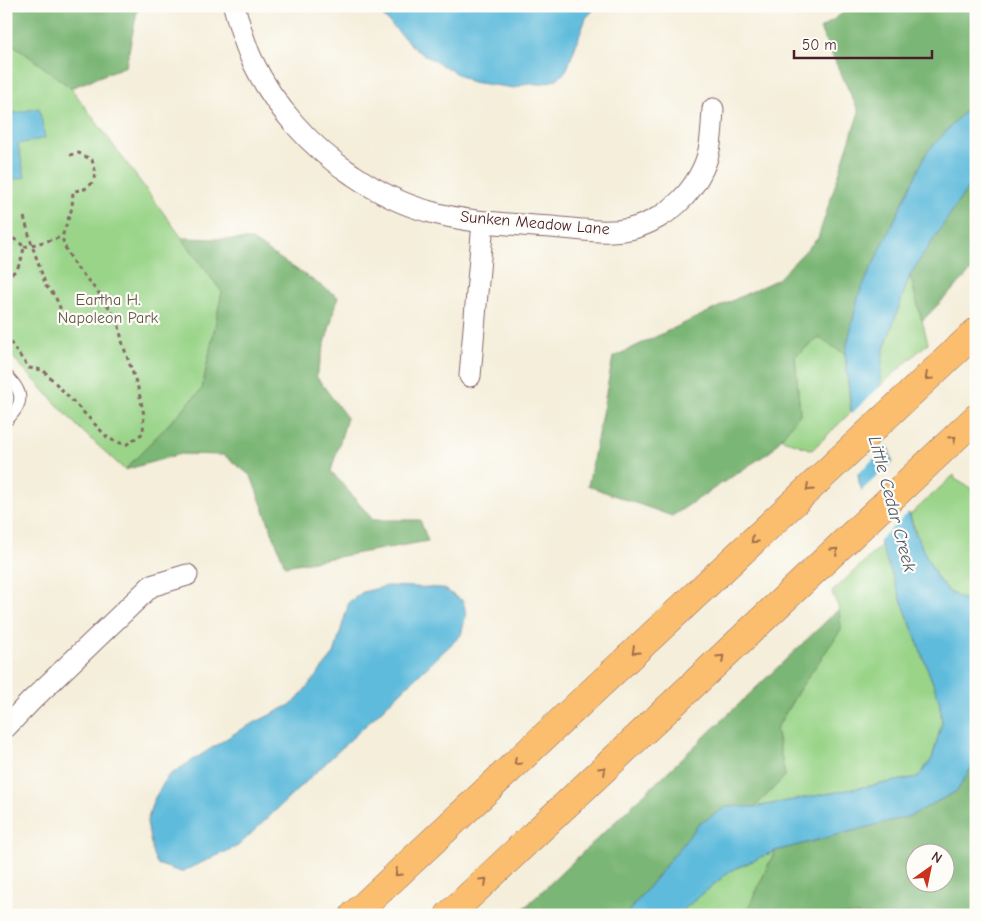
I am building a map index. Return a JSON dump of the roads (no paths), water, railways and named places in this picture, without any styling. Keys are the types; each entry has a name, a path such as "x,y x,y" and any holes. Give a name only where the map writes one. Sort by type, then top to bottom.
{"highway":[{"path":"354,915 970,338"},
{"path":"449,915 975,419"}],"street":[{"name":"Sunken Meadow Lane","path":"234,6 252,60 271,92 294,122 321,151 352,175 387,195 427,211 483,222 603,232 631,229 658,218 682,199 698,177 709,151 713,109"},
{"path":"470,376 483,222"},
{"path":"6,727 151,586 187,575"}],"lane":[{"path":"6,375 16,384 20,400 17,408 6,421"}],"water":[{"path":"384,6 597,6 586,18 567,69 563,74 555,80 540,84 527,83 515,88 471,82 416,50 384,17 382,9"},
{"name":"Little Cedar Creek","path":"976,99 976,175 910,275 883,352 877,412 915,533 937,578 949,592 976,606 976,760 957,791 910,816 775,851 730,871 677,915 626,915 699,824 728,806 755,807 918,777 932,759 942,722 939,699 859,482 845,354 859,294 927,152"},
{"path":"39,108 45,138 18,144 25,177 6,181 6,115"},
{"path":"387,586 442,588 463,601 466,614 461,635 238,846 181,872 157,864 153,855 147,822 153,801 168,776 240,730 294,703 334,654 349,602 363,592"}],"park label":[{"name":"Eartha H. Napoleon Park","path":"108,309"}]}
